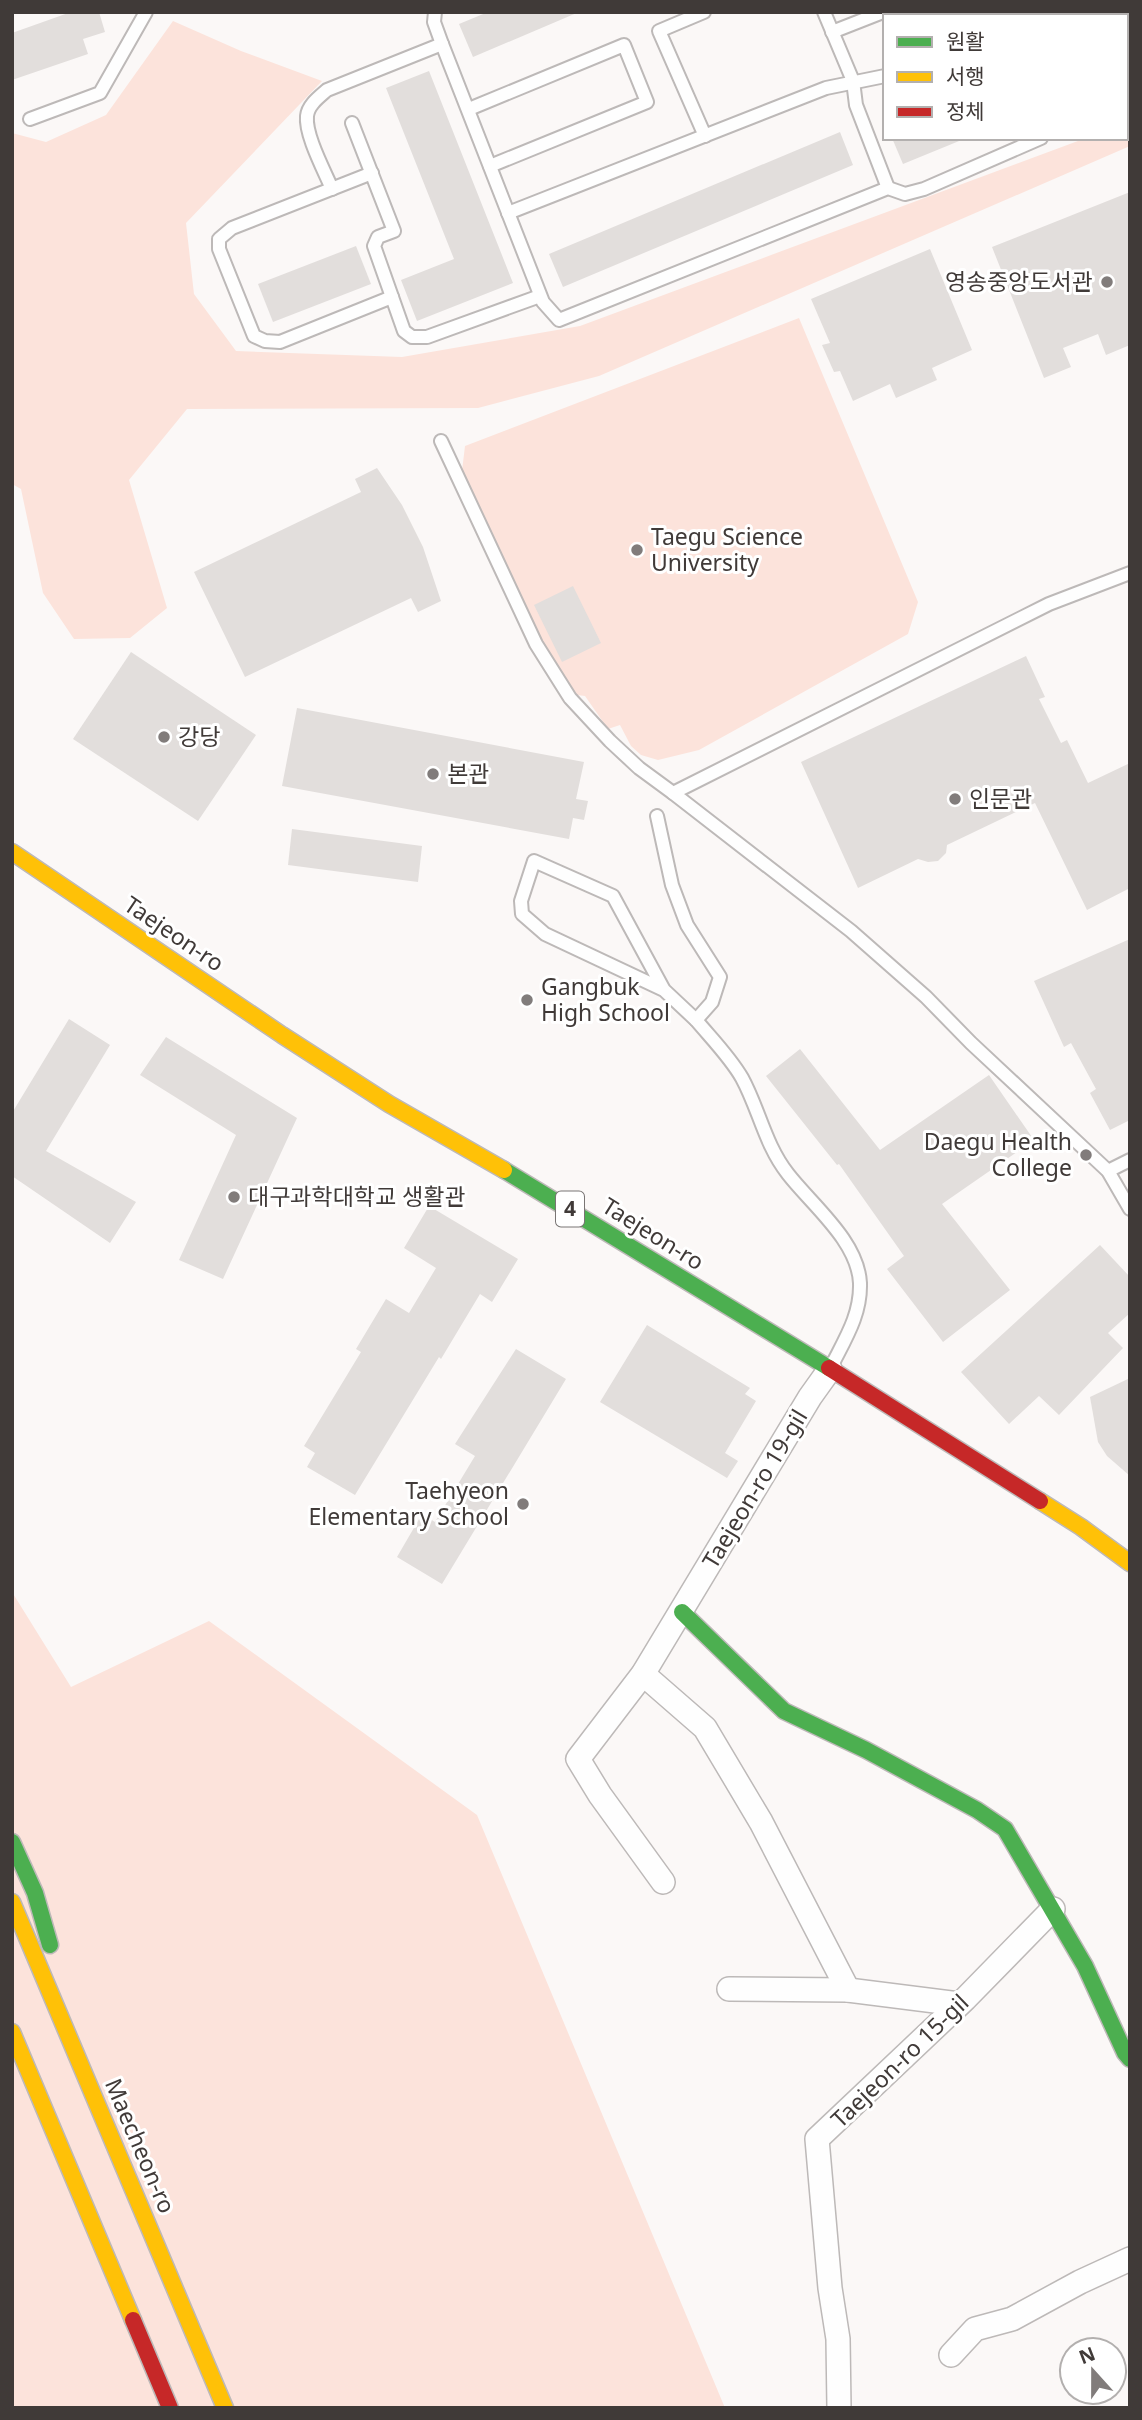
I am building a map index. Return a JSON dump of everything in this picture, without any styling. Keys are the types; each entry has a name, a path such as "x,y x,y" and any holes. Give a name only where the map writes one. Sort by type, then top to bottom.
{"main road":[{"name":"Taejeon-ro","path":"12,852 389,1104 554,1199 830,1369 1081,1527 1130,1563"},
{"path":"681,1612 784,1711 866,1750 977,1810 1004,1829 1085,1966 1130,2059"},
{"path":"12,1842 35,1893 100,2112"},
{"name":"Maecheon-ro","path":"12,1902 225,2408"},
{"path":"12,2032 170,2408"},
{"path":"12,2042 36,2088"}],"street":[{"name":"Taejeon-ro 19-gil","path":"663,1882 600,1795 578,1759 643,1674 810,1397 830,1369"},
{"path":"643,1674 705,1728 761,1822 848,1990"},
{"name":"Taejeon-ro 15-gil","path":"839,2408 838,2339 830,2288 817,2139 959,2004 1053,1909"},
{"path":"729,1989 848,1990 959,2004"},
{"path":"951,2355 975,2329 1012,2319 1080,2282 1130,2259"}],"lane":[{"path":"30,120 100,93 146,12"},
{"path":"435,12 434,22 442,44 540,296 559,320 888,188 905,194 924,189 1036,140"},
{"path":"704,12 659,30 705,136"},
{"path":"824,12 853,81 856,105 888,188"},
{"path":"832,32 883,12"},
{"path":"332,189 307,129 307,113 315,99 327,90 442,44"},
{"path":"468,109 624,45 648,102 491,166"},
{"path":"508,213 826,89 883,76"},
{"path":"352,123 394,231 378,237 374,246 404,331 412,337 427,337 540,296"},
{"path":"372,173 232,228 219,239 219,249 254,336 265,341 280,342 392,297"},
{"path":"441,441 536,644 570,698 639,768 851,931 926,997 971,1043 1108,1171 1130,1209"},
{"path":"673,793 1049,604 1130,573"},
{"path":"657,816 672,884 687,925 720,977 712,1002 696,1020"},
{"path":"664,990 613,896 534,861 521,901 522,914 545,934 664,990 696,1020 743,1080 771,1149 787,1173 849,1247 860,1282 857,1316 830,1369"},
{"path":"1108,1171 1130,1160"}],"shaded area":[{"path":"173,21 241,51 322,81 186,223 194,294 236,351 402,357 580,326 1081,140 1128,140 1130,122 1130,146 599,376 478,408 187,409 129,480 167,608 130,638 74,639 43,593 21,489 12,484 12,133 46,142 106,115"},
{"path":"799,318 918,602 908,634 699,750 658,760 641,755 631,746 620,725 608,729 585,696 577,695 537,634 462,471 465,446"},
{"path":"12,1592 71,1687 209,1621 477,1815 725,2408 12,2408"}],"building":[{"path":"71,12 99,12 105,32 83,39 88,54 12,80 12,33"},
{"path":"488,12 579,12 473,57 459,24"},
{"path":"429,71 513,283 417,321 401,280 454,259 386,88"},
{"path":"840,132 853,165 563,287 549,254"},
{"path":"893,140 962,140 903,164"},
{"path":"1130,192 1130,345 1106,355 1098,334 1063,348 1071,367 1044,378 992,247"},
{"path":"356,246 371,284 273,322 258,284"},
{"path":"930,249 972,350 932,368 937,380 896,398 890,384 853,401 840,371 834,372 822,345 830,343 811,299"},
{"path":"377,468 402,505 423,547 441,601 418,612 411,598 245,677 194,572 361,492 355,479"},
{"path":"573,586 601,643 562,662 534,605"},
{"name":"강당","path":"131,652 256,735 198,821 73,739"},
{"path":"1026,656 1045,697 1039,699 1061,743 1067,740 1088,783 1130,763 1130,888 1087,910 1035,803 947,845 946,853 938,861 918,859 858,888 801,762"},
{"name":"본관","path":"297,708 584,762 576,799 588,801 584,820 573,818 569,839 282,786"},
{"path":"292,829 422,846 418,882 288,865"},
{"path":"1130,939 1130,1120 1110,1130 1090,1093 1096,1089 1071,1043 1064,1047 1034,981"},
{"path":"69,1019 110,1045 46,1151 136,1202 110,1243 12,1176 12,1113"},
{"name":"대구과학대학교 생활관","path":"166,1037 297,1118 223,1279 179,1260 236,1135 140,1075"},
{"path":"800,1049 880,1150 989,1075 1034,1140 942,1204 1010,1290 943,1342 887,1269 904,1256 839,1164 837,1165 766,1076"},
{"path":"429,1206 518,1259 492,1302 480,1294 355,1495 307,1467 315,1453 304,1446 361,1352 356,1349 386,1299 409,1313 436,1268 404,1248"},
{"path":"1100,1245 1130,1277 1130,1313 1108,1333 1123,1348 1059,1415 1039,1396 1009,1424 961,1372"},
{"path":"647,1325 750,1388 745,1394 756,1401 725,1453 738,1461 727,1478 600,1402"},
{"path":"516,1349 566,1379 442,1584 397,1557 422,1514 435,1522 475,1456 455,1444"},
{"path":"1130,1378 1130,1476 1107,1456 1098,1442 1090,1397"}],"traffic: fast":[{"path":"504,1170 829,1368"},
{"path":"682,1612 784,1711 866,1750 977,1810 1005,1829 1085,1966 1130,2059"},
{"path":"12,1842 35,1893 50,1945"}],"traffic: slow":[{"path":"12,852 282,1035 389,1104 504,1170"},
{"path":"1040,1501 1130,1563"},
{"path":"12,1902 225,2408"},
{"path":"12,2032 133,2320"}],"traffic: jam":[{"path":"829,1368 1040,1501"},
{"path":"133,2320 170,2408"}],"place":[{"name":"영송중앙도서관","path":"1107,282"},
{"name":"Taegu Science University","path":"637,550"},
{"name":"강당","path":"164,737"},
{"name":"본관","path":"433,774"},
{"name":"인문관","path":"955,799"},
{"name":"Gangbuk High School","path":"527,1000"},
{"name":"Daegu Health College","path":"1086,1155"},
{"name":"대구과학대학교 생활관","path":"234,1197"},
{"name":"Taehyeon Elementary School","path":"523,1504"}]}
